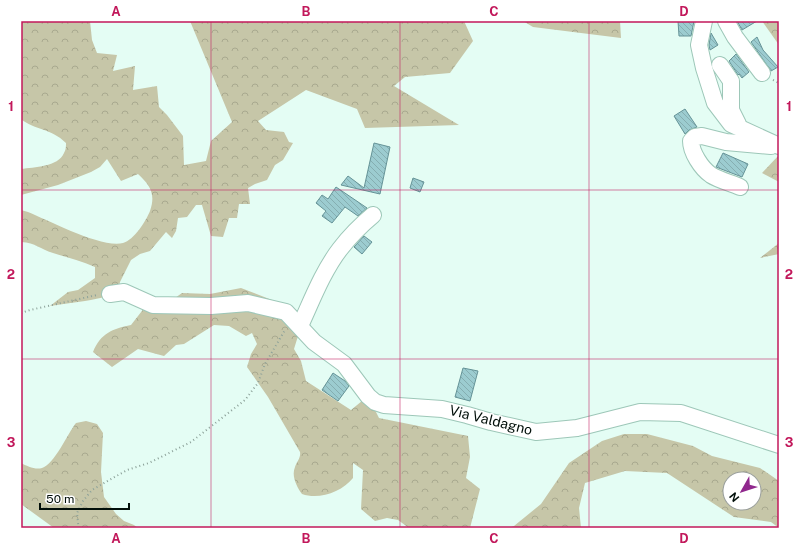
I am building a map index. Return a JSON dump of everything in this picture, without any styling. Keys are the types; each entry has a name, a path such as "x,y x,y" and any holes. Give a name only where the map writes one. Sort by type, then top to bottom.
{"street":[{"path":"704,21 699,45 704,68 715,103 731,124 779,146"},
{"path":"726,21 735,38 762,73"},
{"path":"720,65 731,82 731,110 739,127"},
{"path":"740,187 711,175 691,148 692,141 695,137 702,136 726,142 779,146"},
{"path":"294,321 340,250 354,232 373,215"},
{"name":"Via Valdagno","path":"110,294 124,292 153,304 166,306 211,306 248,303 286,312 314,342 344,364 368,396 375,402 384,405 442,408 491,422 536,432 577,428 640,412 681,413 779,445"}],"path":[{"path":"21,313 92,295 110,294"},
{"path":"79,528 77,513 83,501 92,490 127,470 149,463 191,442 245,400 258,383 265,364 287,328 294,321"}],"green space":[{"path":"21,21 90,21 92,40 97,53 117,55 113,71 135,66 133,90 157,86 159,107 183,136 184,165 206,161 211,141 232,122 190,21 464,21 473,41 450,73 405,77 394,86 459,125 365,128 357,109 306,90 258,121 266,130 284,132 289,142 293,143 283,160 275,165 267,180 248,188 250,204 239,204 237,218 229,218 223,237 211,236 202,205 196,205 187,217 178,218 176,231 172,238 166,232 150,251 140,254 131,260 120,282 116,298 104,297 50,306 68,292 78,290 95,278 95,267 34,245 21,242 21,210 89,238 114,244 123,243 139,230 146,220 152,205 152,195 149,186 138,174 121,181 107,159 100,167 91,172 58,185 21,195 21,169 45,166 57,161 65,152 66,143 54,134 26,123 21,119"},
{"path":"523,21 620,21 621,38 533,27"},
{"path":"762,21 779,21 779,45"},
{"path":"779,155 779,182 762,173"},
{"path":"779,243 779,254 760,258"},
{"path":"241,288 295,309 302,323 294,349 301,361 306,381 351,410 368,396 379,418 468,436 470,457 466,478 480,489 470,528 409,528 398,520 387,518 375,521 361,509 363,470 353,463 353,478 337,491 330,494 316,496 302,494 294,478 294,470 300,456 300,452 268,397 247,367 251,354 257,344 252,333 246,336 229,326 214,325 184,344 176,345 164,356 138,349 112,367 93,352 104,336 113,330 131,325 145,307 165,305 182,293 210,294"},
{"path":"86,421 97,424 103,433 101,472 104,497 116,514 124,521 138,528 54,528 21,504 21,463 37,468 47,466 56,455 76,423"},
{"path":"624,434 647,434 693,446 712,456 760,468 779,481 779,528 771,522 734,517 725,511 762,511 762,471 722,471 722,509 667,473 625,471 585,483 579,508 581,528 509,528 514,526 541,504 569,463 602,441"}],"building":[{"path":"678,21 694,21 691,36 679,36"},
{"path":"737,21 757,21 742,30"},
{"path":"711,33 718,45 710,50 709,45"},
{"path":"757,37 763,50 778,67 771,71 751,42"},
{"path":"736,54 749,72 742,78 739,74 738,75 729,61"},
{"path":"685,109 697,127 689,130 685,134 674,116"},
{"path":"374,143 390,147 380,194 341,185 348,176 364,188"},
{"path":"723,153 748,164 742,177 716,167"},
{"path":"413,178 424,182 420,192 410,188"},
{"path":"336,187 367,208 358,216 345,207 332,223 322,216 326,211 316,203 322,195 328,199"},
{"path":"364,236 372,242 362,254 354,247"},
{"path":"463,368 478,371 470,401 455,397"},
{"path":"333,373 345,381 349,386 338,401 322,390"}]}
